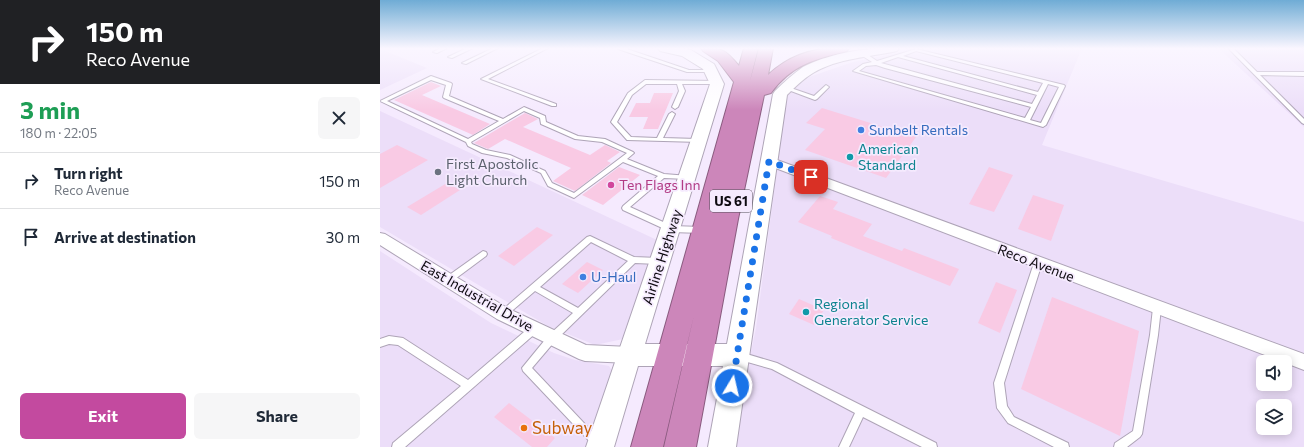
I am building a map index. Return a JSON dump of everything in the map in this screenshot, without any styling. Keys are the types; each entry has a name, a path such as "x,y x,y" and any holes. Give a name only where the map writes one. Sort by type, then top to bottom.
{"highway":[{"path":"732,69 749,86 765,90 773,78 785,69"},
{"name":"US 61","path":"647,447 685,355 749,86 750,69"},
{"name":"US 61","path":"680,447 685,355 704,230 749,86 757,69"},
{"path":"663,447 685,355"}],"street":[{"path":"710,69 713,76"},
{"path":"722,447 780,94 794,80 813,69"},
{"name":"Airline Highway","path":"600,447 688,178 716,84 713,76"},
{"name":"Reco Avenue","path":"769,161 1038,264 1304,362"},
{"name":"East Industrial Drive","path":"383,243 448,280 503,314 585,354 737,355"}],"lane":[{"path":"504,69 484,79 554,105"},
{"path":"683,69 713,76"},
{"path":"859,69 855,71 1043,125 1062,86 993,69"},
{"path":"894,69 1034,106"},
{"path":"953,69 1040,94"},
{"path":"1252,69 1304,122"},
{"path":"1256,73 1304,74"},
{"path":"698,141 629,139 614,122 630,94 645,82 679,82 713,76"},
{"path":"468,141 503,121 524,109 543,117 543,123 577,138 603,140 631,153 574,196 550,184 543,172 508,156 484,152 470,145 468,141 383,101 431,78 448,84 446,97 503,121"},
{"path":"674,107 682,91 679,82"},
{"path":"1027,120 1046,82"},
{"path":"786,88 814,98 826,87"},
{"path":"659,140 672,114"},
{"path":"622,159 663,176 688,178"},
{"path":"663,176 625,208 671,229 704,230"},
{"path":"503,314 590,239 633,260 661,261"},
{"path":"448,280 483,254"},
{"path":"600,447 526,368 552,338 633,260"},
{"path":"1038,264 999,383 1002,408 1011,420 1064,447"},
{"path":"534,287 578,312"},
{"path":"1119,447 1137,434 1154,336 1157,308"},
{"path":"397,447 534,329"},
{"path":"380,343 389,340 400,341 468,385"},
{"path":"737,355 774,366 932,447"},
{"path":"844,447 861,410"}],"shaded area":[{"path":"380,69 425,69 380,90"},
{"path":"833,69 1073,69 1042,145 1304,222 1304,447 731,447 756,328 787,94 809,77"},
{"path":"1241,69 1304,69 1304,127"},
{"path":"380,111 657,240 623,339 595,345 548,326 380,227"},
{"path":"380,251 491,323 554,353 575,360 609,366 613,372 591,447 380,447"}],"building":[{"path":"431,82 441,86 422,95 490,124 473,135 394,100"},
{"path":"654,93 673,93 658,129 643,129 648,117 629,117 636,103 650,103"},
{"path":"822,108 916,137 886,178 805,150 825,129 806,123"},
{"path":"525,113 538,119 523,127 590,155 605,145 620,152 607,161 611,163 575,191 553,181 571,168 505,139 488,149 474,143"},
{"path":"397,145 428,160 380,188 380,154"},
{"name":"Ten Flags Inn","path":"619,167 640,175 603,205 582,195"},
{"path":"989,167 1013,175 994,212 969,204"},
{"path":"447,183 460,190 421,215 407,207"},
{"path":"1033,195 1064,205 1051,241 1018,229"},
{"path":"820,196 838,202 833,209 872,224 863,236 902,251 904,248 959,269 950,286 831,238 832,236 798,222"},
{"path":"537,227 553,235 514,266 498,256"},
{"name":"U-Haul","path":"587,262 603,270 578,293 562,284"},
{"path":"996,282 1017,290 1000,333 978,323"},
{"path":"1052,297 1139,331 1120,436 1021,389"},
{"name":"Regional Generator Service","path":"799,299 824,310 814,325 789,314"},
{"name":"Subway","path":"509,403 555,438 547,447 532,447 494,417"}],"place":[{"name":"Sunbelt Rentals","path":"861,130"},
{"name":"American Standard","path":"850,157"},
{"name":"First Apostolic Light Church","path":"438,172"},
{"name":"Ten Flags Inn","path":"611,185"},
{"name":"U-Haul","path":"583,277"},
{"name":"Regional Generator Service","path":"806,312"},
{"name":"Subway","path":"524,428"}],"route":[{"path":"732,386 769,161 811,177"}]}
